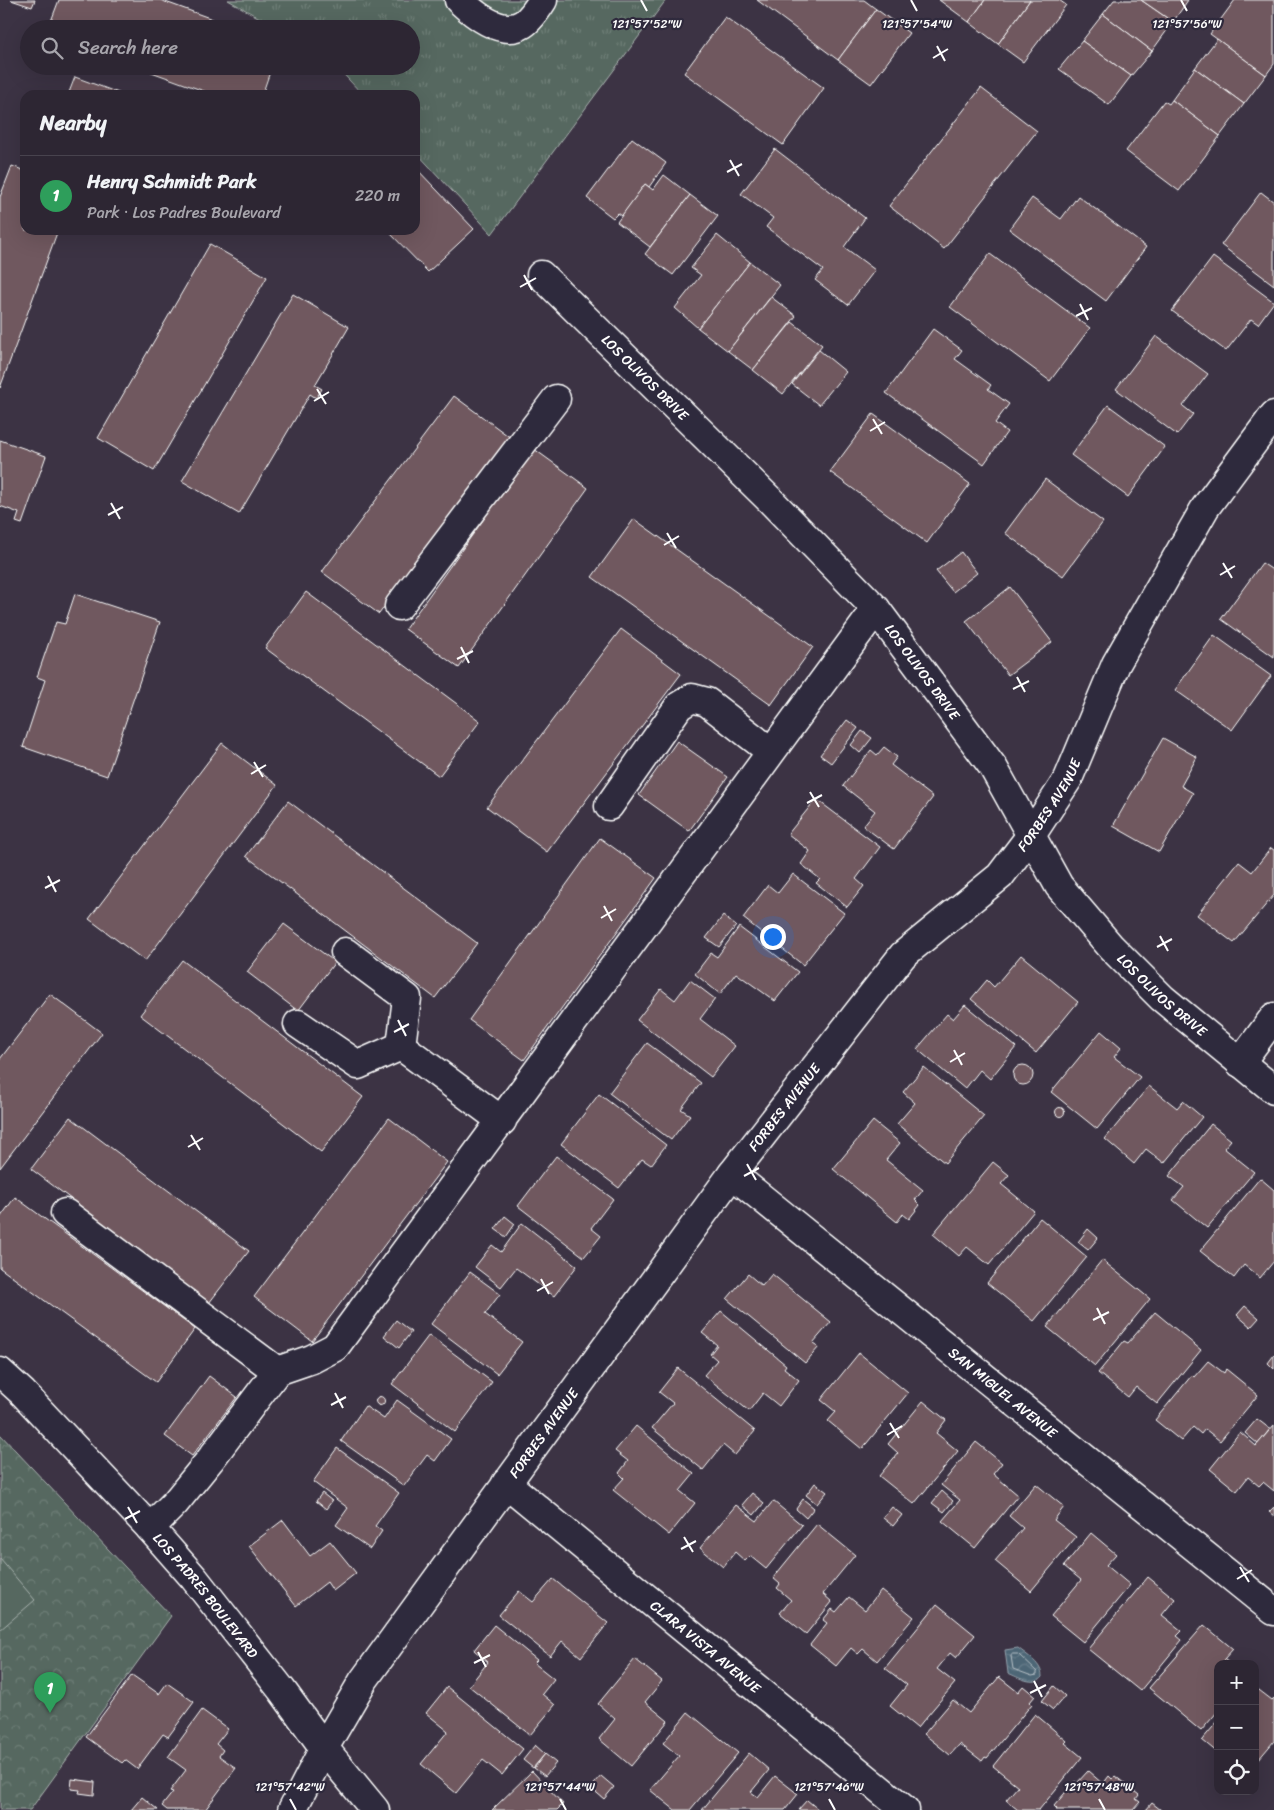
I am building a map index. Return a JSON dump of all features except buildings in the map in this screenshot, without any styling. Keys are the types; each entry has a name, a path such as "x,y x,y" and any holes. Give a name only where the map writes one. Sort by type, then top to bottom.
{"street":[{"path":"459,0 477,15 496,26 511,29 525,23 543,0"},
{"name":"LOS OLIVOS DRIVE","path":"541,275 770,500 876,609 993,767 1032,834 1059,886 1111,947 1162,998 1274,1090"},
{"path":"399,606 556,399"},
{"name":"FORBES AVENUE","path":"292,1810 324,1748 363,1681 732,1174 903,955 1000,876 1032,834 1068,779 1116,664 1200,517 1274,414"},
{"path":"150,1528 175,1503 277,1372 312,1359 336,1347 770,751 876,609"},
{"path":"609,806 679,706 692,698 708,702 770,751"},
{"path":"345,952 407,998 401,1046"},
{"path":"1240,1063 1274,1017"},
{"path":"298,1024 358,1066 401,1046"},
{"path":"401,1046 502,1120"},
{"name":"SAN MIGUEL AVENUE","path":"732,1174 1274,1611"},
{"path":"65,1214 277,1372"},
{"name":"LOS PADRES BOULEVARD","path":"0,1372 23,1393 150,1528 194,1578 281,1689 324,1748 375,1810"},
{"name":"CLARA VISTA AVENUE","path":"506,1483 905,1810"}],"green space":[{"path":"228,0 666,0 492,234 420,156 420,90 358,90 344,75 420,75 420,20 263,20"},
{"path":"0,1434 171,1616 30,1810 0,1810"},
{"path":"0,1559 35,1600 0,1630"}],"water":[{"path":"1018,1648 1040,1668 1042,1677 1039,1680 1030,1681 1008,1673 1005,1650"}],"place":[{"name":"Henry Schmidt Park","path":"50,1713"}]}
